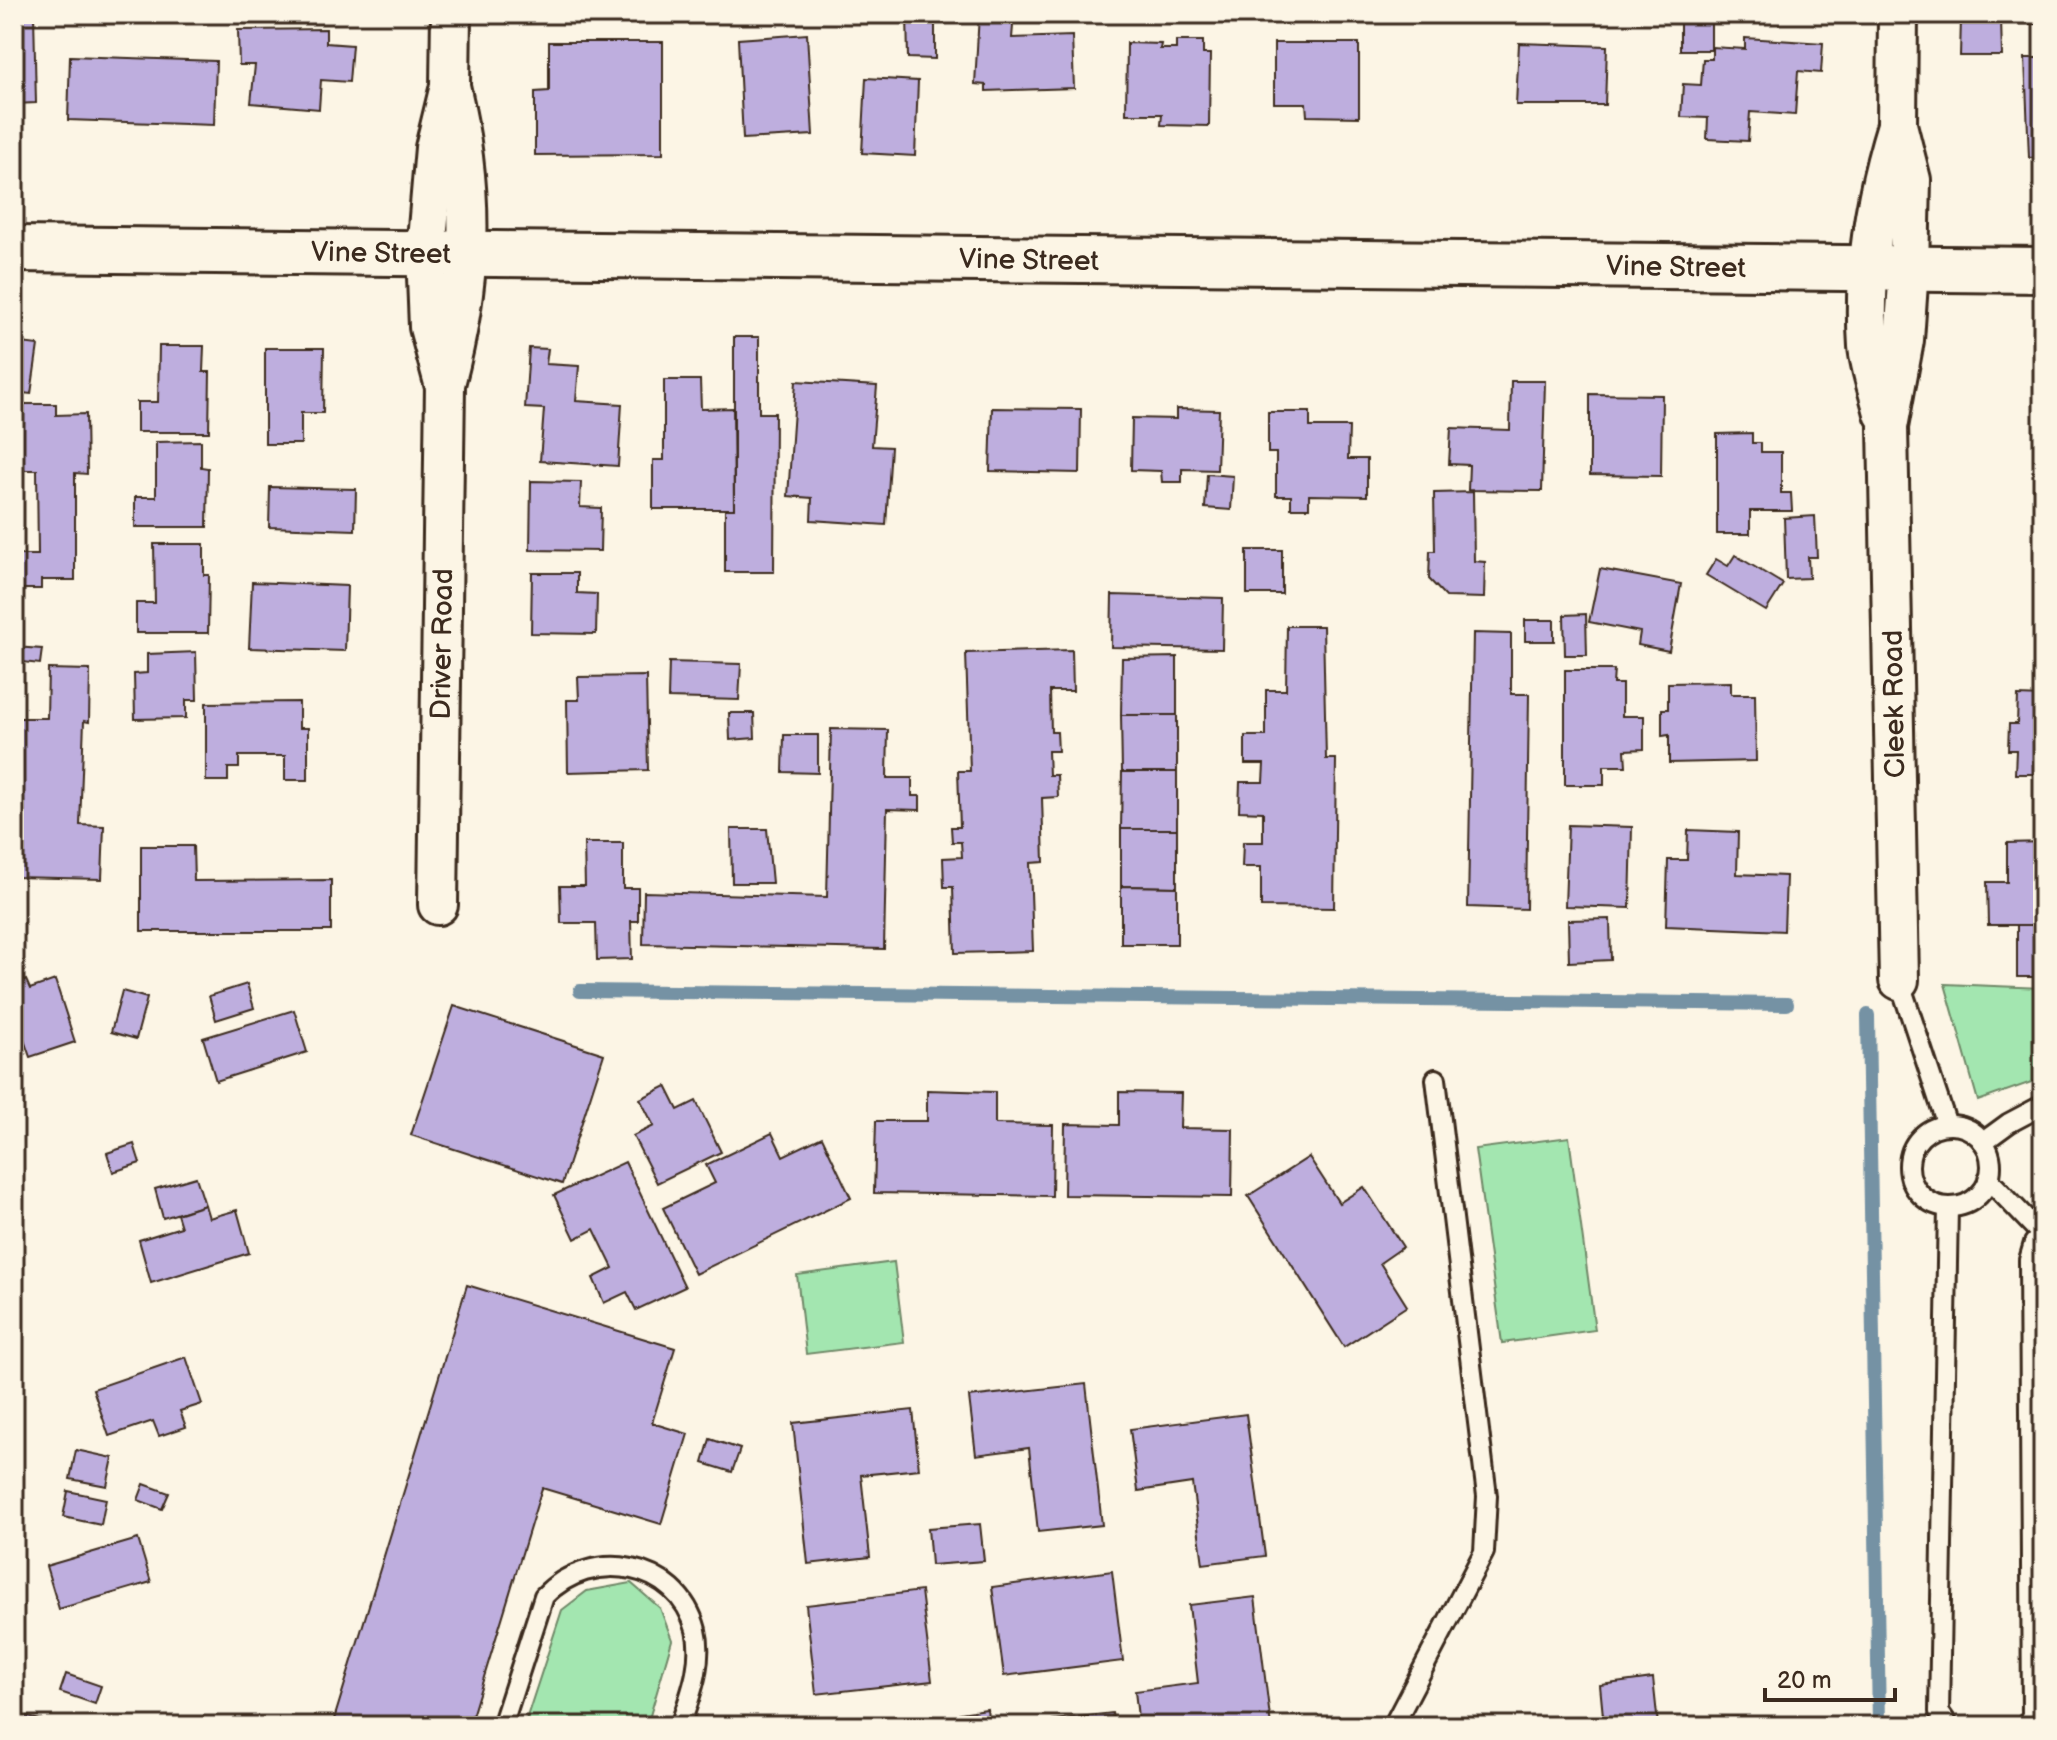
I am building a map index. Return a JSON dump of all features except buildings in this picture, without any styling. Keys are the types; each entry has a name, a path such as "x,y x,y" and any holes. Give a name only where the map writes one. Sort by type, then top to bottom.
{"street":[{"name":"Driver Road","path":"438,905 445,384 461,323 447,253 465,149 450,86 451,14"},
{"name":"Cleek Road","path":"1898,14 1897,125 1911,180 1889,269 1904,340 1888,427 1899,980"},
{"name":"Vine Street","path":"14,249 2043,270"}],"lane":[{"path":"1899,980 1947,1125"},
{"path":"1393,1726 1484,1552 1487,1496 1436,1079"},
{"path":"1983,1142 2009,1123 2043,1105"},
{"path":"1947,1125 1961,1126 1983,1142 1989,1154 1988,1179 1973,1200 1948,1207 1935,1204 1914,1187 1909,1160 1922,1136 1947,1125"},
{"path":"1988,1179 2042,1234 2034,1243 2029,1260 2032,1715 2026,1726"},
{"path":"1948,1207 1939,1712 1949,1726"},
{"path":"502,1726 544,1596 556,1583 591,1568 632,1567 653,1573 671,1587 687,1605 697,1633 696,1676 680,1726"}],"green space":[{"path":"1945,984 2043,988 2043,1078 1978,1101"},
{"path":"1569,1137 1595,1330 1502,1343 1475,1149"},
{"path":"894,1262 904,1342 806,1354 797,1275"},
{"path":"631,1583 660,1608 672,1640 647,1726 524,1726 562,1610 587,1591"}],"waterway":[{"path":"580,991 1787,1004"},
{"path":"1868,1015 1879,1726"}]}
